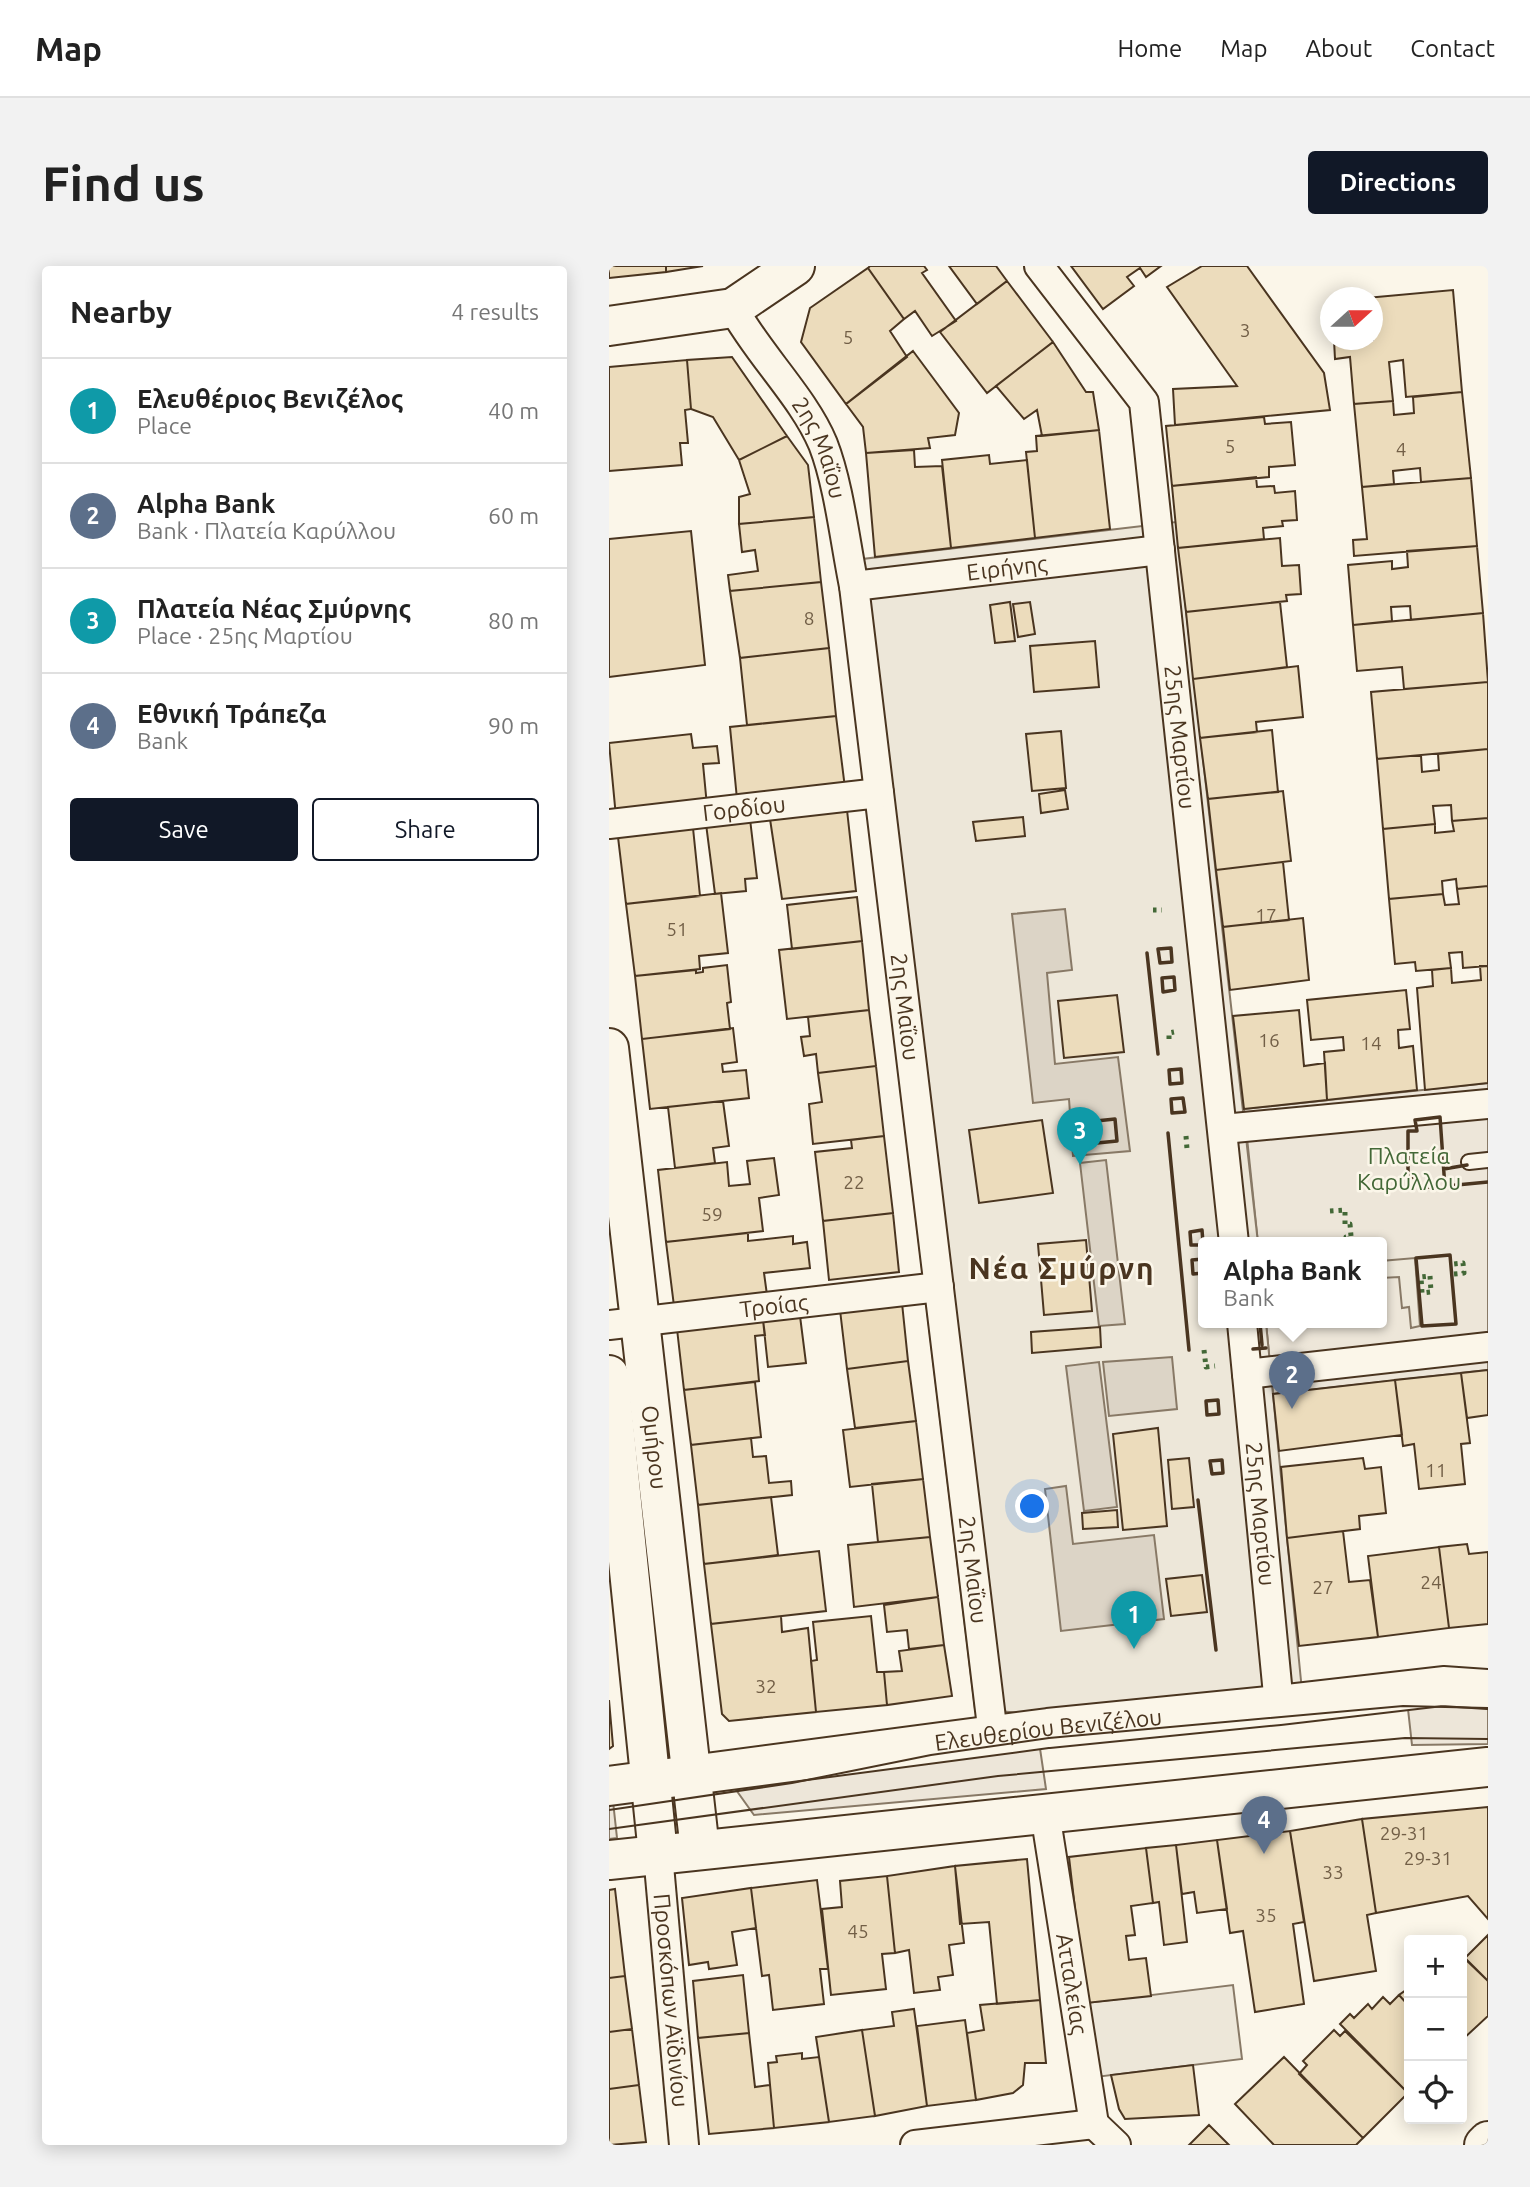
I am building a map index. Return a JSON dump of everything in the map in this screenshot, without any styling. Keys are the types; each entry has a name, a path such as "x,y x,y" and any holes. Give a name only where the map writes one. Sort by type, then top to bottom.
{"main road":[{"path":"609,326 733,309 795,266"},
{"name":"Ομήρου","path":"609,1048 625,1323 700,1850"},
{"name":"Ομήρου","path":"609,1375 658,1854"},
{"name":"Ελευθερίου Βενιζέλου","path":"609,1786 993,1735 1443,1686 1488,1689"},
{"path":"1215,1796 1254,1779 1488,1754"},
{"path":"609,1860 1488,1767"},
{"path":"1484,2145 1488,2141"}],"street":[{"name":"25ης Μαρτίου","path":"1039,266 1144,402 1233,1237"},
{"name":"2ης Μαΐου","path":"733,309 806,413 822,443 832,476 854,586 993,1735"},
{"name":"Ειρήνης","path":"854,586 1160,550"},
{"name":"Γορδίου","path":"609,824 879,793"},
{"path":"1223,1129 1488,1104"},
{"name":"Τροίας","path":"625,1323 939,1287"},
{"name":"25ης Μαρτίου","path":"1242,1328 1279,1705"},
{"path":"1247,1374 1488,1347"},
{"name":"Ατταλείας","path":"1045,1814 1094,2124"},
{"name":"Προσκόπων Αϊδινίου","path":"658,1854 684,2145"},
{"path":"915,2145 1094,2124 1116,2145"}],"lane":[{"path":"1469,1162 1488,1160"}],"green space":[{"name":"Πλατεία Καρύλλου","path":"1488,1083 1488,1370 1273,1394 1266,1328 1387,1328 1387,1237 1257,1237 1244,1109"},
{"path":"1407,1700 1488,1700 1488,1744 1412,1745"},
{"path":"1038,1735 1046,1789 754,1815 729,1780"},
{"path":"612,1792 617,1838 609,1839 609,1793"}],"shaded area":[{"path":"1176,522 1257,1237 1198,1237 1198,1328 1266,1328 1302,1691 1046,1715 975,1709 837,562"},
{"path":"1065,909 1072,970 1047,973 1055,1064 1118,1057 1130,1151 1073,1156 1069,1099 1033,1103 1012,914"},
{"path":"1106,1160 1125,1324 1099,1326 1080,1163"},
{"path":"1415,1258 1420,1326 1411,1328 1409,1307 1402,1308 1399,1277 1387,1278 1387,1260"},
{"path":"1172,1357 1177,1409 1109,1416 1103,1362"},
{"path":"1099,1362 1117,1507 1084,1511 1066,1366"},
{"path":"1066,1486 1073,1544 1154,1535 1164,1619 1061,1631 1045,1489"},
{"path":"1233,1985 1242,2059 1096,2077 1086,2003"}],"building":[{"path":"609,266 666,266 666,272 609,278"},
{"path":"666,266 703,266 666,272"},
{"path":"924,266 927,270 922,273 956,321 932,336 915,311 904,319 868,268"},
{"path":"949,266 996,266 1007,281 977,304"},
{"path":"1071,266 1161,266 1146,277 1140,268 1127,277 1134,286 1103,309"},
{"path":"1202,266 1247,266 1324,373 1330,410 1175,425 1173,389 1237,386 1167,287"},
{"path":"868,268 904,319 890,331 907,357 846,404 801,342 810,308"},
{"path":"1007,281 1053,342 987,393 940,332"},
{"path":"1453,290 1462,392 1406,397 1403,360 1389,362 1393,401 1354,404 1350,357 1335,359 1335,350 1383,350 1383,296"},
{"path":"1053,342 1086,392 1093,392 1099,430 1042,436 1037,410 1024,419 996,386"},
{"path":"913,351 959,413 955,435 928,438 930,448 866,453 863,427 846,404"},
{"path":"732,357 787,436 739,460 713,417 691,409 687,360"},
{"path":"687,360 691,409 685,410 688,443 680,443 682,465 609,471 609,367"},
{"path":"1462,392 1471,478 1421,482 1420,468 1393,471 1394,484 1362,487 1354,404 1393,401 1394,415 1414,413 1413,397"},
{"path":"1264,417 1265,424 1291,422 1295,465 1269,467 1269,477 1172,486 1166,426"},
{"path":"1099,430 1110,529 1035,538 1026,452 1037,451 1036,436"},
{"path":"787,436 808,465 814,517 739,524 739,497 750,494 739,460"},
{"path":"914,450 915,467 942,466 951,548 875,557 866,453"},
{"path":"989,455 990,464 1027,460 1035,538 951,548 942,460"},
{"path":"1256,477 1257,487 1274,486 1275,493 1295,491 1297,520 1282,521 1283,526 1263,528 1264,539 1178,548 1172,486"},
{"path":"1471,478 1477,546 1354,556 1353,540 1367,539 1362,487"},
{"path":"814,517 821,582 730,591 728,575 758,571 755,550 742,552 739,524"},
{"path":"691,531 705,665 609,677 609,539"},
{"path":"1280,538 1282,566 1299,565 1301,594 1286,595 1287,601 1186,612 1178,548"},
{"path":"1477,546 1483,613 1411,620 1410,606 1391,607 1392,621 1353,625 1348,565 1392,561 1392,569 1408,567 1407,551"},
{"path":"821,582 829,648 740,658 730,591"},
{"path":"1010,602 1015,641 995,643 990,605"},
{"path":"1030,602 1035,634 1018,637 1013,604"},
{"path":"1280,602 1287,667 1193,679 1186,612"},
{"path":"1483,613 1488,682 1404,689 1402,667 1357,671 1353,625"},
{"path":"1095,641 1099,687 1034,692 1030,646"},
{"path":"829,648 836,716 747,725 740,658"},
{"path":"1298,666 1303,717 1256,722 1257,732 1200,738 1193,679"},
{"path":"1488,682 1488,749 1377,759 1371,692"},
{"path":"836,716 845,788 737,799 730,727"},
{"path":"1272,730 1278,792 1208,799 1200,738"},
{"path":"1061,731 1066,788 1032,791 1026,734"},
{"path":"691,734 693,748 717,746 719,763 703,764 707,806 616,817 609,743"},
{"path":"1488,749 1488,818 1452,821 1451,805 1433,806 1435,824 1383,829 1377,759 1421,755 1422,772 1439,770 1438,754"},
{"path":"1065,790 1068,809 1041,813 1039,794"},
{"path":"1283,791 1291,861 1216,870 1208,799"},
{"path":"847,810 856,891 782,899 770,819"},
{"path":"1023,817 1025,836 976,841 973,822"},
{"path":"1488,818 1488,886 1457,889 1456,879 1442,881 1443,894 1389,899 1383,829 1435,824 1435,833 1454,831 1452,821"},
{"path":"750,819 757,878 745,879 746,891 715,894 706,824"},
{"path":"693,828 700,896 626,904 618,837"},
{"path":"1283,862 1289,920 1223,927 1216,870"},
{"path":"1488,886 1488,966 1463,968 1462,952 1449,953 1451,968 1416,971 1415,962 1395,964 1389,899 1443,894 1445,905 1459,904 1457,889"},
{"path":"721,893 728,953 699,956 700,969 635,976 626,904"},
{"path":"857,897 862,941 792,949 787,905"},
{"path":"1303,918 1309,980 1230,990 1223,927"},
{"path":"862,941 869,1010 787,1019 779,950"},
{"path":"727,965 731,1002 727,1003 730,1029 642,1039 635,976 696,970 696,973 703,972 703,968"},
{"path":"1480,966 1488,966 1488,1083 1425,1090 1417,988 1433,986 1432,970 1451,968 1452,983 1481,980"},
{"path":"1406,990 1410,1029 1398,1030 1399,1048 1413,1046 1417,1090 1327,1100 1324,1052 1344,1050 1343,1037 1311,1040 1307,1000"},
{"path":"1117,995 1124,1052 1064,1058 1058,1001"},
{"path":"869,1010 876,1066 818,1073 816,1054 804,1056 801,1037 810,1036 808,1017"},
{"path":"1299,1010 1304,1066 1325,1063 1327,1100 1244,1109 1233,1016"},
{"path":"733,1028 737,1062 722,1064 723,1072 746,1070 749,1098 650,1109 642,1039"},
{"path":"876,1066 884,1136 813,1144 809,1104 822,1102 818,1073"},
{"path":"723,1101 729,1146 713,1148 715,1163 675,1168 668,1107"},
{"path":"1042,1120 1053,1193 979,1203 969,1130"},
{"path":"884,1136 893,1213 823,1221 815,1152 852,1148 851,1140"},
{"path":"774,1158 779,1195 759,1198 763,1231 666,1242 658,1170 727,1162 729,1186 750,1184 747,1161"},
{"path":"893,1213 899,1272 829,1280 823,1221"},
{"path":"748,1233 748,1241 793,1236 793,1244 807,1242 810,1268 764,1273 767,1295 674,1306 666,1242"},
{"path":"1086,1240 1092,1311 1044,1315 1038,1244"},
{"path":"902,1303 908,1361 847,1369 840,1310"},
{"path":"800,1316 806,1363 768,1367 763,1320"},
{"path":"763,1320 765,1335 755,1336 759,1381 684,1390 677,1329"},
{"path":"1100,1327 1101,1347 1032,1353 1031,1332"},
{"path":"908,1361 916,1421 855,1428 847,1369"},
{"path":"1488,1370 1488,1415 1467,1418 1461,1373"},
{"path":"1461,1373 1470,1443 1461,1444 1465,1484 1419,1489 1414,1444 1403,1446 1395,1380"},
{"path":"1395,1380 1402,1435 1279,1451 1273,1394"},
{"path":"755,1382 761,1437 691,1445 684,1390"},
{"path":"916,1421 923,1479 850,1487 843,1430"},
{"path":"1158,1428 1167,1526 1123,1530 1113,1434"},
{"path":"751,1438 753,1457 766,1456 769,1483 791,1481 792,1495 698,1505 691,1445"},
{"path":"1189,1458 1194,1507 1172,1509 1168,1460"},
{"path":"1363,1458 1365,1469 1381,1467 1386,1513 1359,1516 1360,1529 1287,1538 1281,1467"},
{"path":"923,1479 930,1537 878,1542 872,1484"},
{"path":"771,1497 778,1555 704,1564 698,1505"},
{"path":"1117,1510 1118,1527 1083,1529 1082,1513"},
{"path":"1343,1531 1349,1582 1370,1580 1378,1637 1299,1646 1287,1538"},
{"path":"930,1537 938,1597 854,1607 848,1545"},
{"path":"1467,1544 1469,1554 1488,1552 1488,1624 1449,1628 1439,1547"},
{"path":"1439,1547 1449,1628 1378,1637 1368,1556"},
{"path":"819,1551 826,1611 711,1624 704,1564"},
{"path":"1202,1575 1207,1612 1171,1616 1166,1579"},
{"path":"938,1597 944,1645 909,1649 907,1630 887,1632 884,1605"},
{"path":"781,1616 782,1632 808,1628 816,1712 729,1721 722,1714 711,1624"},
{"path":"871,1616 877,1672 884,1672 887,1705 816,1712 811,1661 817,1660 813,1622"},
{"path":"944,1645 952,1696 887,1705 884,1672 902,1671 899,1651"},
{"path":"609,1700 613,1746 609,1749"},
{"path":"1488,1807 1488,1919 1468,1896 1376,1913 1362,1819"},
{"path":"1362,1819 1376,1913 1367,1915 1376,1971 1314,1981 1290,1831"},
{"path":"1290,1831 1304,1922 1293,1924 1304,2004 1255,2012 1243,1931 1230,1933 1217,1840"},
{"path":"1217,1840 1227,1909 1197,1913 1194,1892 1182,1894 1176,1845"},
{"path":"1176,1845 1187,1942 1164,1945 1159,1902 1153,1903 1146,1848"},
{"path":"1146,1848 1153,1903 1131,1906 1135,1935 1126,1936 1129,1960 1146,1958 1151,1996 1086,2003 1069,1857"},
{"path":"1027,1859 1040,2000 997,2004 989,1922 960,1924 955,1866"},
{"path":"955,1866 964,1943 949,1945 953,1975 938,1977 940,1990 914,1993 909,1950 895,1953 887,1876"},
{"path":"887,1876 895,1953 882,1954 886,1989 831,1995 822,1909 842,1907 840,1881"},
{"path":"817,1880 828,1969 820,1969 824,2004 773,2010 769,1975 762,1976 751,1888"},
{"path":"751,1888 756,1928 732,1932 737,1965 709,1969 708,1962 689,1965 682,1898"},
{"path":"615,1889 625,1976 609,1978 609,1890"},
{"path":"1488,1935 1488,1981 1467,1960 1467,1956"},
{"path":"1467,1961 1488,1981 1488,2016 1467,2035"},
{"path":"743,1975 749,2033 698,2038 693,1981"},
{"path":"625,1976 632,2029 609,2032 609,1978"},
{"path":"1399,1995 1404,2000 1404,2089 1340,2024 1350,2014 1354,2018 1368,2004 1372,2009 1383,1997 1390,2004"},
{"path":"1040,2000 1046,2063 1025,2063 1023,2085 1013,2093 976,2100 967,2033 984,2030 980,2005"},
{"path":"914,2009 927,2106 875,2116 862,2030 894,2026 892,2012"},
{"path":"965,2020 976,2100 927,2106 917,2026"},
{"path":"632,2029 639,2085 609,2089 609,2032"},
{"path":"862,2030 875,2116 829,2122 816,2037"},
{"path":"1334,2030 1340,2036 1345,2031 1404,2089 1404,2097 1363,2138 1299,2074 1307,2065 1303,2061"},
{"path":"749,2033 755,2087 770,2085 774,2128 709,2134 698,2038"},
{"path":"802,2053 802,2059 819,2057 829,2122 774,2128 768,2063 777,2062 776,2056"},
{"path":"1284,2057 1363,2138 1356,2145 1274,2145 1235,2104"},
{"path":"1193,2065 1199,2115 1125,2119 1119,2109 1111,2075"},
{"path":"639,2085 646,2142 609,2145 609,2089"},
{"path":"1209,2125 1229,2145 1189,2145"}],"tram line":[{"path":"609,1810 792,1783 931,1755 1049,1738 1403,1706 1488,1708"},
{"path":"609,1829 998,1776 1405,1738 1488,1739"}],"hedge":[{"path":"1153,910 1162,910"},
{"path":"1169,1039 1169,1033 1174,1032"},
{"path":"1186,1136 1187,1149"},
{"path":"1330,1211 1345,1210 1345,1224 1350,1224 1351,1236 1346,1237"},
{"path":"1454,1264 1463,1263 1464,1273 1454,1274"},
{"path":"1430,1276 1431,1292 1422,1293 1421,1277 1430,1276"},
{"path":"1204,1350 1206,1367 1215,1366"}],"wall":[{"path":"1171,948 1172,962 1160,963 1158,949 1171,948"},
{"path":"1147,953 1158,1054"},
{"path":"1174,977 1175,990 1163,992 1162,978 1174,977"},
{"path":"1181,1069 1182,1083 1170,1084 1169,1070 1181,1069"},
{"path":"1183,1098 1185,1112 1172,1113 1171,1099 1183,1098"},
{"path":"1440,1117 1445,1188 1423,1187 1408,1172 1408,1131 1417,1131 1415,1120 1440,1117"},
{"path":"1115,1119 1117,1141 1097,1143 1096,1121 1115,1119"},
{"path":"1168,1133 1189,1350"},
{"path":"1444,1169 1467,1165"},
{"path":"1445,1183 1446,1186 1488,1182"},
{"path":"1198,1245 1191,1245 1190,1232 1202,1230 1203,1237"},
{"path":"1450,1255 1456,1324 1422,1326 1416,1258 1450,1255"},
{"path":"1198,1259 1192,1260 1193,1274 1198,1274"},
{"path":"1260,1328 1262,1345"},
{"path":"1253,1349 1266,1348"},
{"path":"1218,1400 1219,1414 1207,1415 1206,1401 1218,1400"},
{"path":"1222,1460 1223,1473 1212,1474 1210,1461 1222,1460"},
{"path":"1198,1500 1216,1650"}],"place":[{"name":"Πλατεία Νέας Σμύρνης","path":"1080,1165"},
{"name":"Alpha Bank","path":"1292,1409"},
{"name":"Ελευθέριος Βενιζέλος","path":"1134,1649"},
{"name":"Εθνική Τράπεζα","path":"1264,1854"}],"district":[{"name":"Νέα Σμύρνη","path":"1062,1269"}]}
